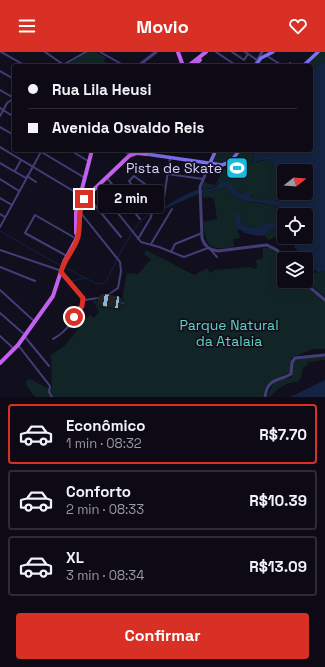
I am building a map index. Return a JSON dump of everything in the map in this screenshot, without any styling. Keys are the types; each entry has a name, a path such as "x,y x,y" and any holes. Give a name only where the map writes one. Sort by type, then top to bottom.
{"main road":[{"path":"178,52 183,64"},
{"path":"192,64 206,52"},
{"path":"192,64 210,52"},
{"path":"256,63 273,52"},
{"path":"305,64 318,52"},
{"path":"1,359 19,347 24,335 51,300 65,255 75,238 78,210 91,152"},
{"path":"122,152 128,154 147,152 170,158 222,165 228,163 238,152"},
{"path":"210,163 215,152"},
{"path":"81,197 87,196 107,178 128,154"},
{"path":"14,349 50,298 61,268 77,238 78,210"}],"street":[{"path":"1,52 22,64"},
{"path":"45,52 61,64"},
{"path":"64,64 86,52"},
{"path":"100,52 121,64"},
{"path":"140,64 154,52"},
{"path":"216,52 234,64"},
{"path":"232,52 244,60 248,54"},
{"path":"245,52 256,63 262,52"},
{"path":"267,55 280,64"},
{"path":"0,71 12,78"},
{"path":"0,90 12,97"},
{"path":"0,116 7,103 12,99"},
{"path":"0,108 12,116"},
{"path":"0,127 12,135"},
{"path":"0,148 81,197"},
{"path":"0,227 40,152"},
{"path":"42,152 85,178"},
{"path":"73,152 89,161"},
{"path":"138,239 152,214 129,182 134,176 164,198 170,158"},
{"path":"15,172 21,160"},
{"path":"0,163 36,182"},
{"path":"210,163 200,189 202,233 203,242 217,257"},
{"path":"168,174 203,179"},
{"path":"107,178 140,219"},
{"path":"0,179 19,191"},
{"path":"97,187 138,239 143,243 151,244 185,257 209,249 218,251 267,246 279,252"},
{"path":"87,196 121,237"},
{"path":"0,198 12,205"},
{"path":"151,244 172,208"},
{"path":"78,210 118,259 121,267 118,288 112,294 98,298"},
{"path":"0,214 5,217"},
{"path":"65,255 25,233 35,215 75,238"},
{"path":"171,252 175,244 202,233"},
{"path":"0,250 61,268 83,298 82,306 59,336 53,339"},
{"path":"0,267 35,281"},
{"path":"310,288 325,300"},
{"path":"0,290 34,321"},
{"path":"83,298 98,298 123,303"},
{"path":"0,313 24,335 49,366"},
{"path":"0,336 14,349"},
{"path":"19,347 50,386 49,393 52,397"},
{"path":"265,397 267,389 273,381 291,374 293,360 295,358 325,355"}],"green space":[{"path":"88,52 96,52 106,58 104,60 107,64 68,64"},
{"path":"320,52 325,52 325,61 313,70 313,64 307,64"},
{"path":"217,152 237,152 228,161 221,163 213,162"},
{"path":"241,152 255,152 252,161 258,162 268,159 273,163 277,183 277,200 283,201 255,199 246,191 244,195 232,187 220,183 212,188 202,189 204,182 213,185 216,184 223,168 232,171 236,162 234,160"},
{"path":"226,187 235,197 241,200 270,205 278,208 277,221 259,229 242,225 240,215 235,218 240,238 233,239 234,247 214,247 208,242 203,222 217,219 214,199 209,197 203,198 202,193"},
{"path":"271,228 277,229 277,238 275,237 269,240 264,235"},
{"name":"Parque Natural da Atalaia","path":"263,248 270,248 277,253 277,288 308,288 325,302 325,349 313,349 291,358 290,372 269,382 263,397 35,397 27,386 26,381 30,379 47,388 52,388 51,355 64,346 80,327 73,320 81,311 87,318 91,315 94,318 99,312 93,301 100,300 121,304 127,273 138,274 151,259 144,254 146,250 194,275 207,268 211,273 214,270 252,267 253,269 257,268 256,260 263,258"},
{"path":"324,270 325,272 325,297 313,287 313,275 316,272 319,273"},
{"path":"319,356 325,357 325,360 308,362 307,366 303,367 301,377 298,382 286,384 279,388 270,397 267,397 274,382 292,377 293,362 296,359"}],"water":[{"path":"325,61 325,272 323,270 319,273 313,269 313,252 299,252 294,247 296,244 313,244 313,208 279,208 248,201 235,197 226,187 198,194 151,215 188,193 214,187 223,181 232,183 236,190 244,195 246,191 250,192 250,196 255,199 283,201 313,200 313,164 277,164 277,183 273,163 268,159 254,162 253,159 255,152 313,152 313,70"},
{"path":"236,213 240,215 242,225 255,228 277,221 277,229 272,228 262,236 243,233 243,231 237,229 234,216"},
{"path":"325,380 325,397 290,397"}],"waterway":[{"path":"64,267 97,284 105,283 132,233 138,224 145,217 151,214"},
{"path":"0,231 61,266"},
{"path":"72,281 85,278"}],"place":[{"name":"Pista de Skate","path":"237,168"}],"route":[{"path":"74,317 83,305 83,298 61,272 65,260 77,238 79,211 84,199"}]}
